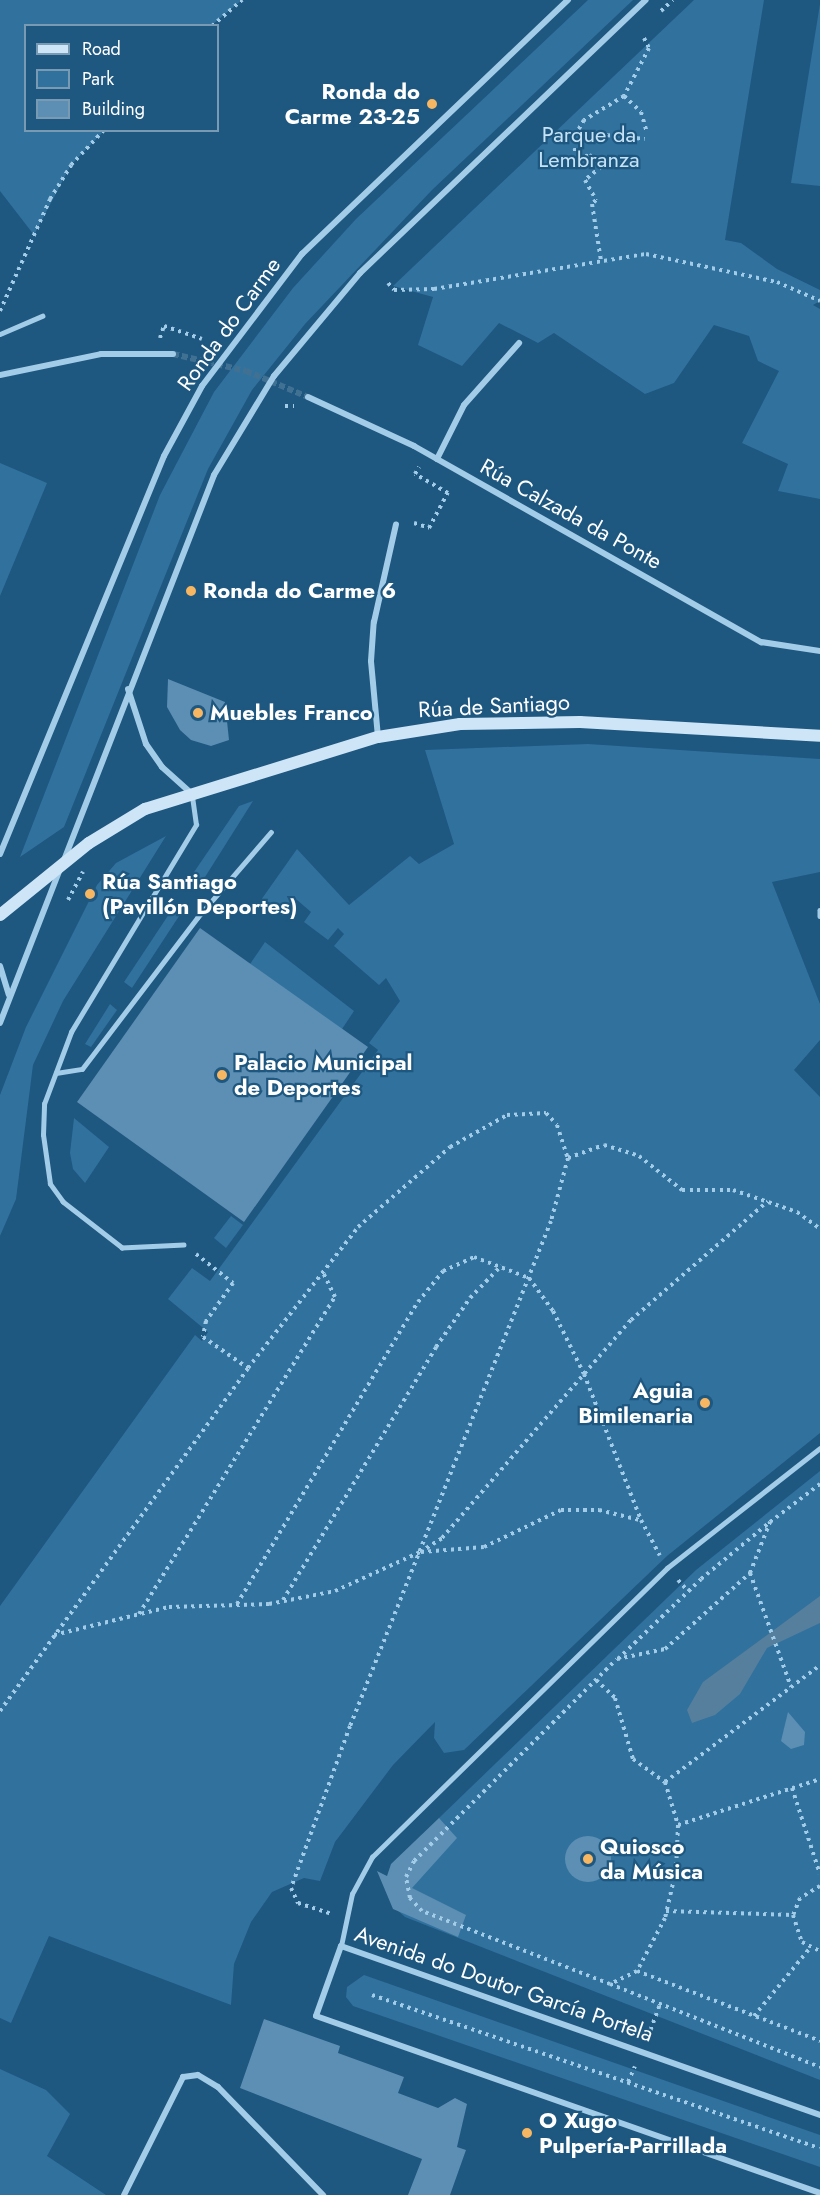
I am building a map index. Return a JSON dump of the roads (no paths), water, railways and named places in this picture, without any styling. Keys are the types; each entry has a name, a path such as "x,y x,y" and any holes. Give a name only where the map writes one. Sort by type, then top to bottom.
{"street":[{"name":"Ronda do Carme","path":"0,854 164,456 202,386 302,254 568,0"},
{"path":"0,1023 127,687 214,475 274,376 360,273 646,0"},
{"path":"437,459 464,405 519,343"},
{"path":"0,375 101,354 173,354"},
{"name":"Rúa Calzada da Ponte","path":"308,397 427,453 761,642 820,651"},
{"path":"378,737 372,641 379,585 396,524"},
{"path":"127,687 146,744 162,767 191,793"},
{"name":"Rúa de Santiago","path":"0,915 89,843 145,810 191,793 378,737 460,724 580,722 820,736"},
{"path":"0,966 9,996"},
{"name":"Avenida do Doutor García Portela","path":"820,2115 341,1946 316,2016 820,2193"},
{"path":"124,2195 183,2077 198,2075 225,2093 323,2195"}],"lane":[{"path":"0,334 42,316"},
{"path":"184,1245 122,1248 63,1202 50,1184 43,1135 44,1104 96,982 196,825 191,793"},
{"path":"56,1073 82,1069 198,918 271,832"},
{"path":"820,910 820,916"},
{"path":"341,1946 360,1873 372,1857 667,1568 820,1448"}],"tunnel":[{"path":"173,354 246,371 308,397"}],"place":[{"name":"Ronda do Carme 23-25","path":"432,104"},
{"name":"Ronda do Carme 6","path":"191,591"},
{"name":"Muebles Franco","path":"198,713"},
{"name":"Rúa Santiago (Pavillón Deportes)","path":"90,894"},
{"name":"Palacio Municipal de Deportes","path":"222,1075"},
{"name":"Aguia Bimilenaria","path":"705,1403"},
{"name":"Quiosco da Música","path":"588,1859"},
{"name":"O Xugo Pulpería-Parrillada","path":"527,2133"}],"park label":[{"name":"Parque da Lembranza","path":"589,146"}]}
